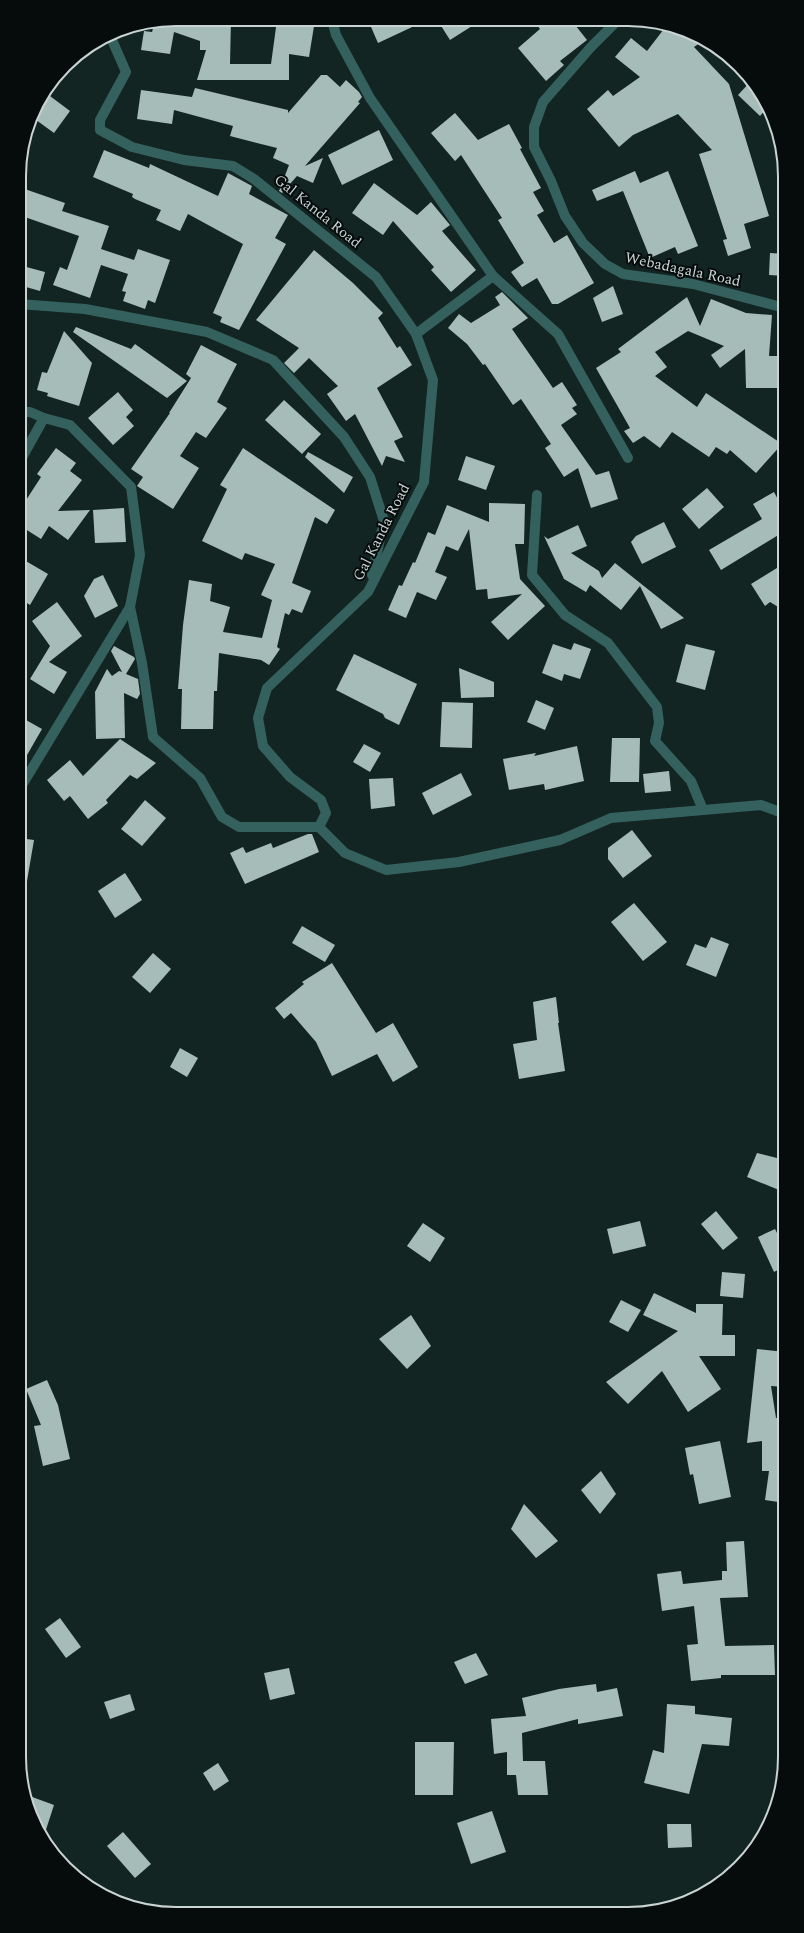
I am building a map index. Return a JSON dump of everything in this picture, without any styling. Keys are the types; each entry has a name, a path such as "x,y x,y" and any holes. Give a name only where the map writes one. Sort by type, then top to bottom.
{"street":[{"path":"334,26 336,35 370,98 493,276 558,334 628,458"},
{"name":"Webadagala Road","path":"612,26 591,47 543,102 534,127 534,147 551,180 566,216 583,243 605,264 622,274 693,284 778,306"},
{"name":"Gal Kanda Road","path":"111,42 126,72 100,120 100,130 132,147 184,160 233,166 249,176 376,277 416,334 433,380 424,482 368,592 268,688 258,718 263,746 290,778 321,800 326,813 319,827"},
{"path":"416,334 493,276"},
{"path":"26,305 85,309 207,332 273,360 344,437 370,476 384,521 368,592"},
{"path":"26,412 70,425 131,487 140,554 130,607 26,778"},
{"path":"26,450 44,418"},
{"path":"537,495 532,575 565,615 608,643 657,707 659,723 655,741 691,781 702,810"},
{"path":"130,607 142,664 153,737 200,778 222,817 239,826 319,827 345,853 386,870 459,862 560,840 611,818 761,805 778,811"}],"building":[{"path":"167,26 231,26 230,64 271,64 276,26 314,26 309,57 289,54 289,80 197,80 206,50 200,50 200,41 174,32 170,54 141,50 144,31 152,32 153,28"},
{"path":"371,26 414,26 378,43"},
{"path":"441,26 472,26 450,40"},
{"path":"538,26 576,26 587,40 560,61 564,65 546,81 518,48 540,29"},
{"path":"663,30 685,37 698,44 694,47 729,84 769,216 744,224 751,248 728,256 723,240 727,239 699,154 712,150 678,114 633,135 619,147 587,109 608,90 613,96 640,77 615,57 631,38 647,51"},
{"path":"321,75 327,75 340,87 346,80 359,92 362,97 358,102 360,103 305,166 323,158 313,183 297,176 282,193 279,191 289,165 273,158 277,148 230,136 233,126 174,110 172,124 137,119 141,90 192,97 195,88 288,110 288,113"},
{"path":"747,85 758,101 763,112 760,116 738,95"},
{"path":"49,96 70,111 54,133 37,120"},
{"path":"455,113 478,140 509,124 522,148 520,149 541,188 533,192 544,211 537,215 554,243 567,235 594,283 558,304 552,304 537,278 522,287 511,272 524,263 498,220 502,218 461,155 455,161 431,133"},
{"path":"379,130 393,160 342,185 328,155"},
{"path":"104,150 149,168 150,164 218,196 228,173 252,186 249,194 288,215 275,238 286,244 239,330 220,322 222,317 213,313 243,244 188,214 180,231 156,220 161,210 135,199 132,197 133,194 93,177"},
{"path":"635,171 640,183 668,171 698,246 678,254 675,247 650,258 623,191 597,201 592,190"},
{"path":"374,183 417,215 431,202 450,225 442,231 476,270 451,292 431,270 434,267 393,221 383,235 352,213"},
{"path":"26,189 65,203 62,211 109,226 101,249 134,260 138,249 170,260 155,303 148,300 145,309 123,301 126,292 122,291 128,274 101,265 90,298 53,285 60,267 67,270 79,236 26,217"},
{"path":"314,250 353,283 383,313 378,318 397,348 400,346 412,365 377,388 403,437 394,441 405,462 386,456 382,466 355,414 346,421 327,394 338,386 309,358 294,373 284,363 299,348 256,320"},
{"path":"770,253 778,254 778,276 769,275"},
{"path":"26,267 45,272 40,291 26,287"},
{"path":"613,286 623,314 602,322 593,298"},
{"path":"502,292 528,318 512,329 553,388 562,382 577,405 572,408 577,414 561,425 596,475 609,471 618,499 591,508 578,468 564,477 545,448 551,444 521,399 513,405 485,364 483,365 467,344 448,328 459,314 471,323 500,305 495,297"},
{"path":"687,297 700,326 711,299 746,313 772,315 769,356 778,356 778,388 746,388 745,349 720,368 711,355 724,346 688,331 655,352 667,367 655,376 697,407 706,393 778,441 778,448 756,473 730,450 727,454 716,447 709,457 672,432 660,448 644,436 633,443 624,431 630,428 596,368 621,352 618,349"},
{"path":"76,327 131,349 135,344 187,381 167,398 73,332"},
{"path":"64,331 92,363 79,406 47,396 48,393 37,390 42,372 47,373"},
{"path":"201,345 237,364 217,402 227,408 206,438 196,432 180,456 199,468 173,509 137,486 143,477 131,469 170,413 191,378 186,374"},
{"path":"118,392 133,410 126,417 134,426 113,445 88,418"},
{"path":"284,400 321,434 302,454 265,420"},
{"path":"56,448 76,463 70,471 82,480 58,511 90,510 68,540 49,526 41,539 26,529 26,500 41,477 37,474"},
{"path":"243,448 335,510 327,524 315,517 292,583 311,591 302,613 292,609 289,615 285,613 277,647 280,649 269,665 261,660 219,653 217,691 214,691 213,729 181,729 182,689 178,689 183,625 189,580 212,584 210,601 230,607 223,632 262,638 272,600 261,595 275,564 245,553 242,560 202,541 227,489 220,485"},
{"path":"308,452 353,477 344,493 305,457"},
{"path":"466,456 495,466 486,490 458,480"},
{"path":"707,488 724,507 699,529 682,509"},
{"path":"774,492 778,500 778,535 721,570 709,550 762,519 753,504"},
{"path":"489,503 525,504 524,544 515,544 520,579 545,606 508,640 491,622 522,594 488,599 487,589 476,590 469,529 458,551 446,546 435,572 447,577 436,600 417,592 406,618 388,610 399,585 402,586 413,562 415,563 428,532 435,535 447,505 489,522"},
{"path":"124,508 126,542 95,543 93,510"},
{"path":"664,522 676,547 642,564 631,542 636,536"},
{"path":"578,525 587,546 571,553 599,571 602,578 615,563 684,618 661,629 640,586 621,610 590,585 586,592 564,579 544,536 548,539"},
{"path":"26,561 48,574 30,605 26,602"},
{"path":"778,567 778,607 770,602 765,606 751,584"},
{"path":"103,575 118,606 95,618 84,596 94,579"},
{"path":"57,602 82,636 49,662 67,672 54,694 30,679 50,646 32,621"},
{"path":"574,643 591,649 580,679 564,674 562,681 542,673 553,644 571,650"},
{"path":"686,644 715,651 705,690 676,682"},
{"path":"114,646 134,657 135,659 126,674 138,679 140,694 137,699 124,693 125,738 96,739 95,692 107,669 112,676 119,671 122,672 111,651"},
{"path":"354,654 417,684 399,725 385,718 383,714 336,690"},
{"path":"459,668 494,682 494,697 461,698"},
{"path":"536,700 554,708 545,730 527,722"},
{"path":"442,702 473,703 472,748 440,747"},
{"path":"26,720 42,729 26,757"},
{"path":"612,738 640,738 639,782 610,782"},
{"path":"120,739 156,763 137,779 130,775 106,800 108,803 88,819 70,796 64,801 47,780 70,760 83,776"},
{"path":"364,744 381,753 370,772 353,762"},
{"path":"577,746 584,781 545,790 544,784 509,790 503,759 536,753 534,756"},
{"path":"669,771 671,791 645,793 643,774"},
{"path":"461,773 472,795 433,815 422,793"},
{"path":"393,778 395,806 371,809 369,779"},
{"path":"145,800 166,818 142,846 121,829"},
{"path":"632,830 652,856 623,878 608,859 608,848"},
{"path":"308,834 312,834 319,852 245,884 230,853 243,847 246,853 271,843 273,848"},
{"path":"26,839 34,840 26,881"},
{"path":"125,873 142,900 115,918 98,891"},
{"path":"634,903 667,942 643,961 611,922"},
{"path":"302,926 335,945 325,962 292,943"},
{"path":"711,937 729,944 716,977 686,965 695,944 706,948"},
{"path":"153,953 171,969 150,993 132,977"},
{"path":"332,963 376,1033 393,1023 418,1067 393,1082 377,1054 332,1076 316,1042 291,1013 284,1019 275,1008 304,984 302,982"},
{"path":"556,997 565,1071 519,1079 513,1044 537,1040 533,1002"},
{"path":"180,1048 198,1058 187,1077 170,1067"},
{"path":"757,1153 778,1158 778,1190 747,1177"},
{"path":"716,1211 738,1238 723,1250 701,1224"},
{"path":"640,1221 646,1246 613,1254 607,1229"},
{"path":"423,1223 445,1238 430,1262 407,1246"},
{"path":"775,1229 778,1235 778,1270 774,1272 758,1237"},
{"path":"722,1272 745,1274 743,1298 720,1296"},
{"path":"654,1293 696,1313 696,1304 723,1304 722,1335 735,1335 735,1356 699,1356 721,1389 688,1412 662,1371 628,1404 606,1382 678,1331 643,1315"},
{"path":"621,1300 641,1310 628,1332 609,1322"},
{"path":"411,1315 431,1346 407,1369 379,1339"},
{"path":"757,1349 778,1351 778,1386 771,1386 776,1418 778,1418 778,1502 765,1500 769,1471 762,1471 762,1441 747,1443"},
{"path":"47,1380 58,1405 70,1459 43,1466 34,1426 41,1425 26,1389"},
{"path":"720,1441 731,1497 699,1504 693,1474 690,1475 685,1448"},
{"path":"601,1471 616,1494 600,1514 581,1490"},
{"path":"524,1504 558,1541 536,1558 511,1529"},
{"path":"744,1541 748,1597 720,1598 725,1646 774,1645 775,1675 721,1675 721,1678 691,1681 687,1645 698,1644 694,1606 662,1611 657,1574 681,1571 683,1584 722,1580 722,1571 727,1571 726,1542"},
{"path":"60,1618 81,1647 66,1658 45,1629"},
{"path":"476,1653 488,1675 465,1684 454,1662"},
{"path":"289,1668 295,1694 270,1700 264,1673"},
{"path":"596,1684 597,1692 617,1688 623,1716 578,1724 578,1719 522,1733 523,1761 545,1761 548,1795 518,1795 516,1775 507,1775 507,1752 494,1754 491,1719 526,1716 522,1698 559,1689"},
{"path":"130,1694 135,1710 110,1719 104,1702"},
{"path":"667,1704 695,1706 695,1714 732,1718 729,1746 702,1744 689,1794 644,1783 653,1750 664,1753"},
{"path":"415,1742 454,1742 453,1795 415,1795"},
{"path":"218,1763 229,1781 214,1791 203,1773"},
{"path":"31,1797 54,1805 46,1831 37,1814"},
{"path":"492,1811 506,1852 471,1864 457,1823"},
{"path":"667,1824 691,1824 692,1847 668,1848"},
{"path":"123,1832 151,1864 135,1878 107,1846"}]}
